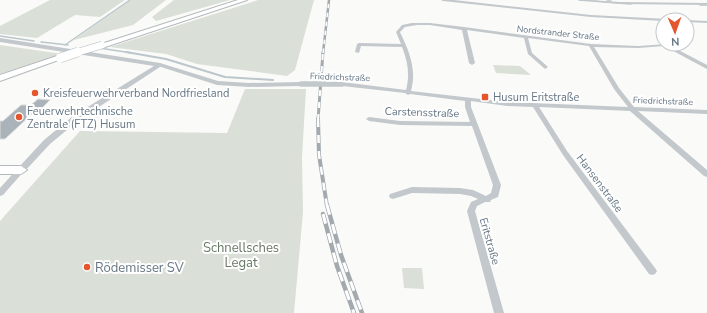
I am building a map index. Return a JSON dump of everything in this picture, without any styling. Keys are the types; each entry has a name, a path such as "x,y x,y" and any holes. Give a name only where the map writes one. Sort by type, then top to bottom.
{"highway":[{"path":"0,78 244,0"},
{"path":"0,170 21,170"}],"street":[{"path":"442,0 591,16 655,19"},
{"path":"591,0 620,3 707,4"},
{"path":"695,21 707,22"},
{"name":"Nordstrander Straße","path":"405,46 398,32 402,26 418,24 464,28 526,38 591,45 638,47 665,46 707,67"},
{"path":"464,28 472,63"},
{"path":"526,38 530,54 545,68"},
{"name":"Friedrichstraße","path":"0,40 160,65 217,82 249,85 342,84 408,93 535,105 707,112"},
{"path":"357,52 359,44 405,46 411,68 411,85 408,93"},
{"path":"591,45 617,89 633,110 707,174"},
{"path":"0,193 47,142 76,118 160,65"},
{"name":"Eritstraße","path":"468,99 468,107 497,185 495,195 487,200 474,204 471,211 499,313"},
{"name":"Hansenstraße","path":"535,105 565,154 652,271"},
{"name":"Carstensstraße","path":"369,119 400,123 474,124"},
{"path":"393,196 412,190 460,191 473,193 487,200"}],"green space":[{"path":"50,0 125,0 100,17 75,15 37,38 0,34 0,26"},
{"path":"131,0 166,0 133,25 74,40"},
{"path":"174,0 230,0 156,21 152,17"},
{"path":"258,0 314,0 295,70 287,76 197,64 166,54 110,47"},
{"path":"0,45 62,54 0,74"},
{"path":"493,65 520,66 531,75 496,73"},
{"name":"Schnellsches Legat","path":"245,89 306,89 302,157 303,212 294,313 0,313 0,221 80,131 227,133"},
{"path":"402,268 422,268 424,289 404,288"}],"building":[{"name":"Feuerwehrtechnische Zentrale (FTZ) Husum","path":"38,99 50,100 38,112 34,112 5,139 0,139 0,121 3,121 21,105 31,105"}],"waterway":[{"path":"65,45 130,0"},
{"path":"579,0 631,4"},
{"path":"700,5 707,5"},
{"path":"0,36 34,41"},
{"path":"41,42 65,45"},
{"path":"99,48 130,53"},
{"path":"130,53 166,59 225,77 273,80"}],"railway":[{"path":"323,53 329,0"},
{"path":"318,120 323,52"},
{"path":"318,120 319,155 327,206"},
{"path":"327,205 341,255 362,313"},
{"path":"323,214 337,266 354,313"}],"place":[{"name":"Kreisfeuerwehrverband Nordfriesland","path":"35,93"},
{"name":"Husum Eritstraße","path":"485,97"},
{"name":"Feuerwehrtechnische Zentrale (FTZ) Husum","path":"19,117"},
{"name":"Rödemisser SV","path":"87,267"}]}
